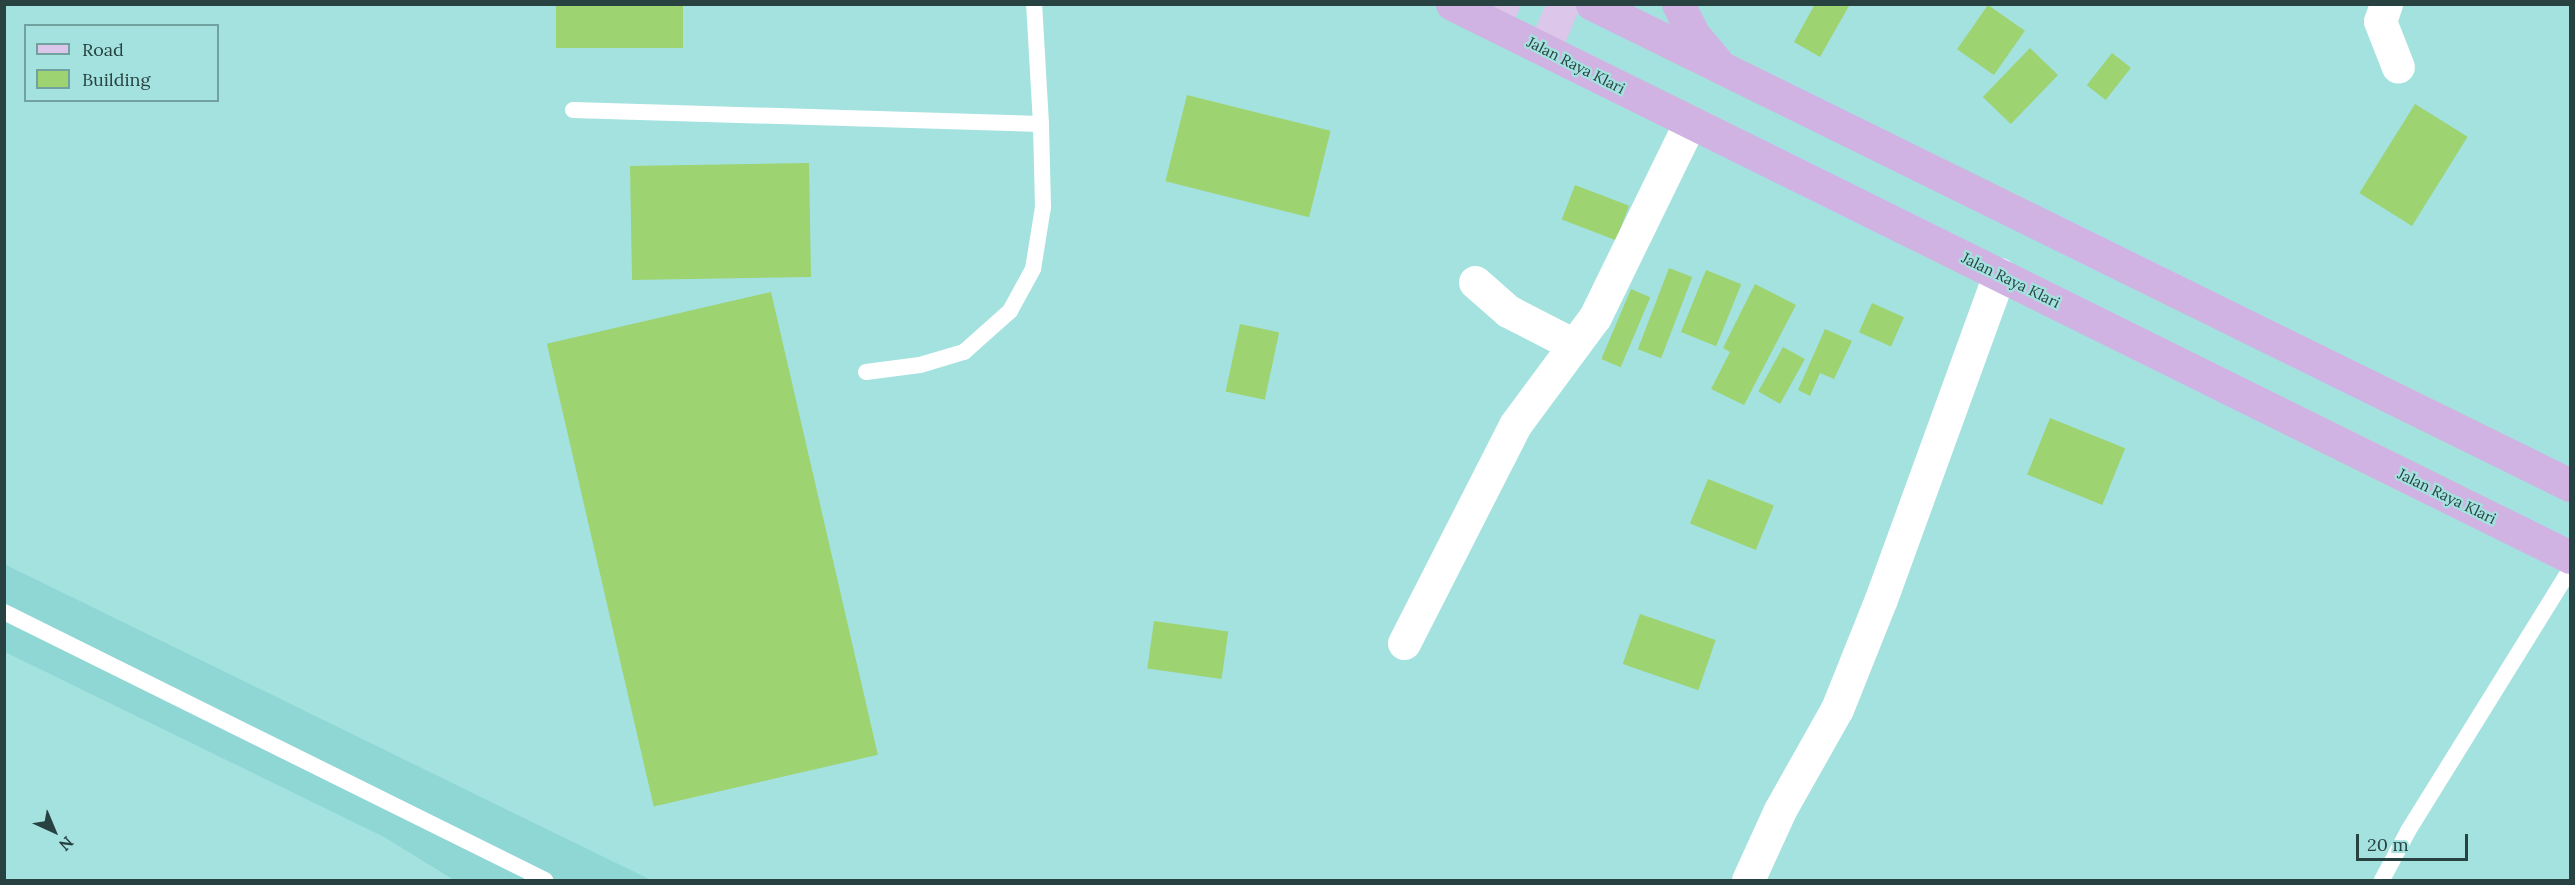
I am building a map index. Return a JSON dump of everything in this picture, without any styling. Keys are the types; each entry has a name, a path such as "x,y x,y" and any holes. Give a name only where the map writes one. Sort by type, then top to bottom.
{"highway":[{"name":"Jalan Raya Klari","path":"1452,4 1498,14 1544,49 2571,557"},
{"path":"1592,4 2571,485"},
{"path":"1678,4 1694,35 1727,72"}],"main road":[{"path":"1544,49 1563,4"}],"street":[{"path":"2386,4 2380,21 2398,67"},
{"path":"1404,643 1515,425 1595,317 1690,122"},
{"path":"1748,880 1780,810 1837,709 1881,599 1999,274"},
{"path":"1475,282 1508,311 1574,345"}],"lane":[{"path":"866,372 920,364 964,352 1010,312 1033,269 1042,207 1041,124 1034,4"},
{"path":"573,110 1041,124"},
{"path":"2382,880 2408,831 2571,570"},
{"path":"4,612 545,880"}],"shaded area":[{"path":"4,564 651,880 454,880 384,837 5,652"}],"building":[{"path":"556,4 683,4 683,48 556,48"},
{"path":"1815,4 1850,4 1820,57 1794,42"},
{"path":"1988,5 2025,31 1994,75 1957,49"},
{"path":"2030,48 2058,75 2011,124 1983,97"},
{"path":"2112,53 2131,68 2106,100 2087,85"},
{"path":"1187,95 1331,131 1309,217 1165,181"},
{"path":"2415,104 2468,137 2412,226 2359,193"},
{"path":"809,163 811,277 632,280 630,166"},
{"path":"1575,185 1629,206 1616,240 1562,220"},
{"path":"1669,268 1692,277 1661,358 1638,349"},
{"path":"1706,270 1741,284 1716,346 1681,332"},
{"path":"1755,284 1796,305 1744,405 1711,389 1730,352 1723,348"},
{"path":"1631,289 1650,297 1621,367 1601,359"},
{"path":"771,292 878,755 654,807 547,344"},
{"path":"1872,303 1904,317 1891,346 1859,332"},
{"path":"1240,324 1279,332 1265,400 1226,391"},
{"path":"1825,329 1852,341 1834,379 1820,373 1810,396 1798,390"},
{"path":"1783,347 1805,359 1780,404 1758,392"},
{"path":"2050,418 2125,448 2102,505 2027,475"},
{"path":"1708,479 1774,506 1756,550 1690,524"},
{"path":"1640,614 1716,640 1698,690 1623,664"},
{"path":"1154,621 1228,631 1222,679 1147,669"}]}
